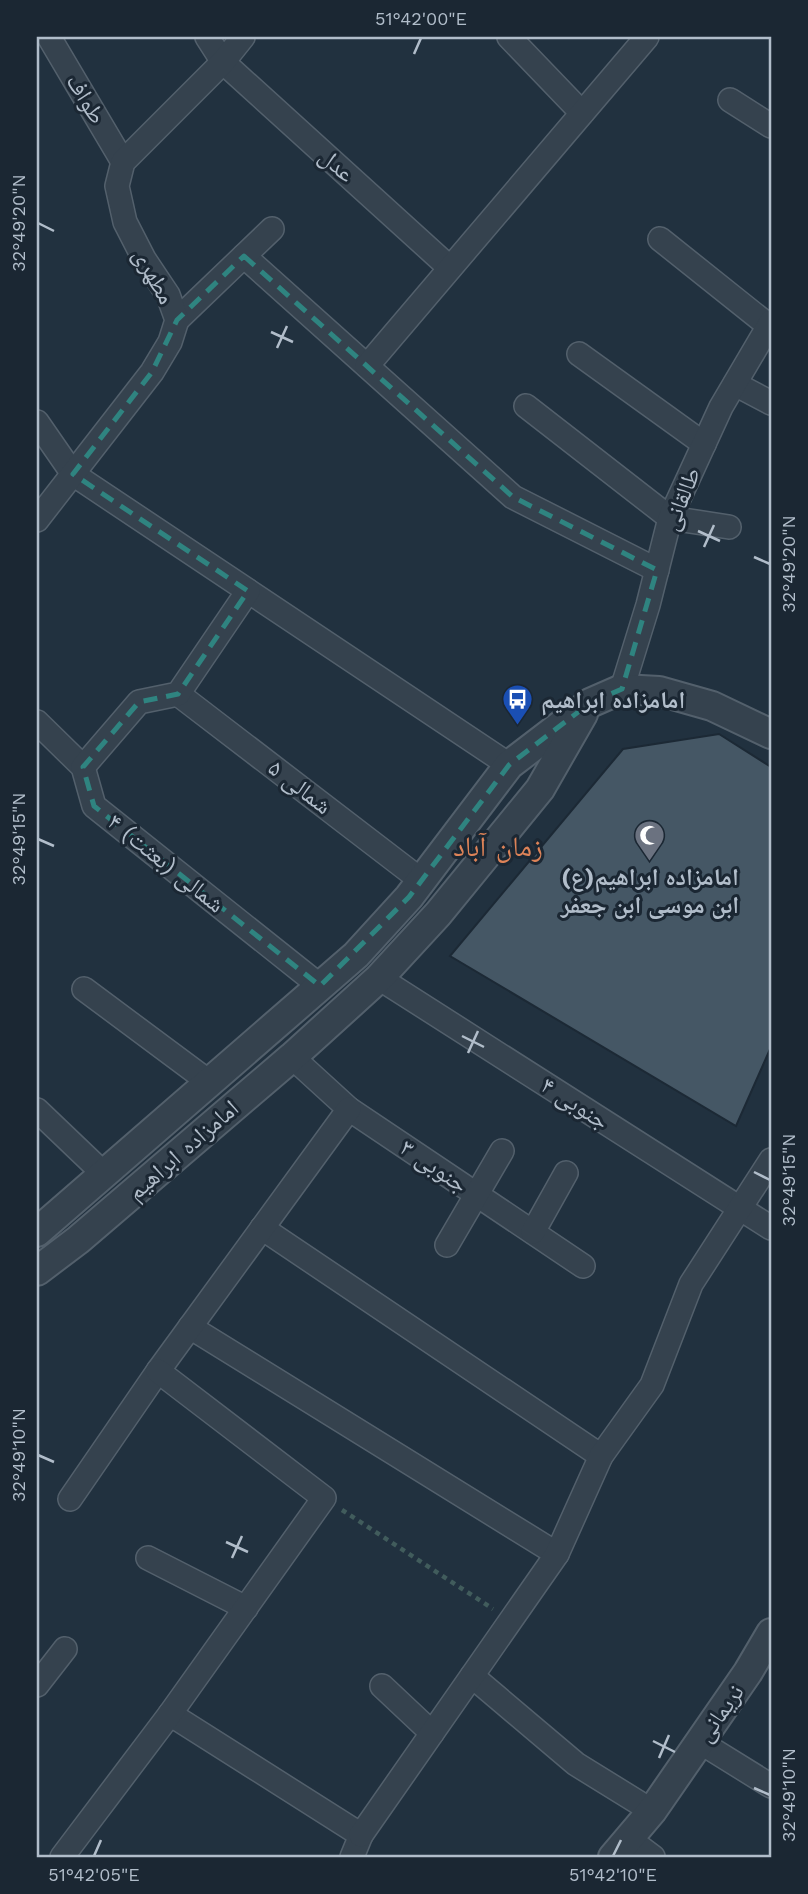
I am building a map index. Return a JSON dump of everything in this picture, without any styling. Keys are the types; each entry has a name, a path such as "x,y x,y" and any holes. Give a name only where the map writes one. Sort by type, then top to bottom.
{"street":[{"name":"طواف","path":"49,37 123,162"},
{"name":"عدل","path":"207,37 223,62 450,268"},
{"path":"123,162 223,62 243,37"},
{"path":"509,37 582,113"},
{"path":"367,366 646,37"},
{"path":"730,100 771,126"},
{"name":"مطهری","path":"37,520 152,372 170,342 177,320 168,295 144,259 125,222 117,186 123,162"},
{"path":"177,320 272,229"},
{"path":"660,239 770,324"},
{"path":"244,256 513,497 657,570"},
{"name":"طالقانی","path":"622,689 648,605 670,518 721,407 770,324"},
{"path":"579,354 704,444"},
{"path":"735,384 771,403"},
{"path":"526,406 670,518 729,527"},
{"path":"37,422 73,474 509,765"},
{"path":"83,767 139,702 178,694 248,591"},
{"name":"امامزاده ابراهیم","path":"37,1231 356,955 410,897 509,765 590,703 622,689 659,691 712,706 771,734"},
{"name":"۵ شمالی","path":"178,694 422,881"},
{"name":"امامزاده ابراهیم","path":"37,1271 78,1240 292,1057 379,978 438,914 540,789 590,703"},
{"name":"۴ شمالی (بعثت)","path":"37,722 83,767 94,806 320,986"},
{"name":"۴ جنوبی","path":"379,978 771,1228"},
{"path":"83,989 209,1082"},
{"name":"۳ جنوبی","path":"292,1057 349,1109 583,1266"},
{"path":"70,1499 190,1326 349,1109"},
{"path":"37,1110 104,1174"},
{"path":"447,1245 502,1151"},
{"path":"352,1857 360,1835 557,1555 601,1456 652,1385 691,1284 771,1160"},
{"path":"533,1232 566,1173"},
{"path":"262,1228 601,1456"},
{"path":"190,1326 557,1555"},
{"path":"62,1857 170,1714 324,1498 158,1371"},
{"path":"148,1558 246,1608"},
{"name":"نریمانی","path":"621,1848 652,1811 748,1672 771,1633"},
{"path":"37,1685 65,1649"},
{"path":"472,1676 576,1764 652,1811"},
{"path":"382,1686 432,1733"},
{"path":"170,1714 360,1835"},
{"path":"700,1742 771,1786"},
{"path":"621,1848 653,1857"}],"path":[{"path":"324,1498 511,1620"}],"highlighted area":[{"path":"244,256 513,497 657,570 622,689 590,703 509,765 409,897 320,986 94,806 83,767 139,702 178,694 248,591 73,474 152,372 177,320"}],"building":[{"name":"(ع)امامزاده ابراهیم ابن موسی ابن جعفر","path":"719,734 771,767 771,1047 736,1126 450,956 623,749"}],"place":[{"name":"امامزاده ابراهیم","path":"518,727"},
{"name":"(ع)امامزاده ابراهیم ابن موسی ابن جعفر","path":"650,862"}],"district":[{"name":"زمان آباد","path":"498,846"}]}
